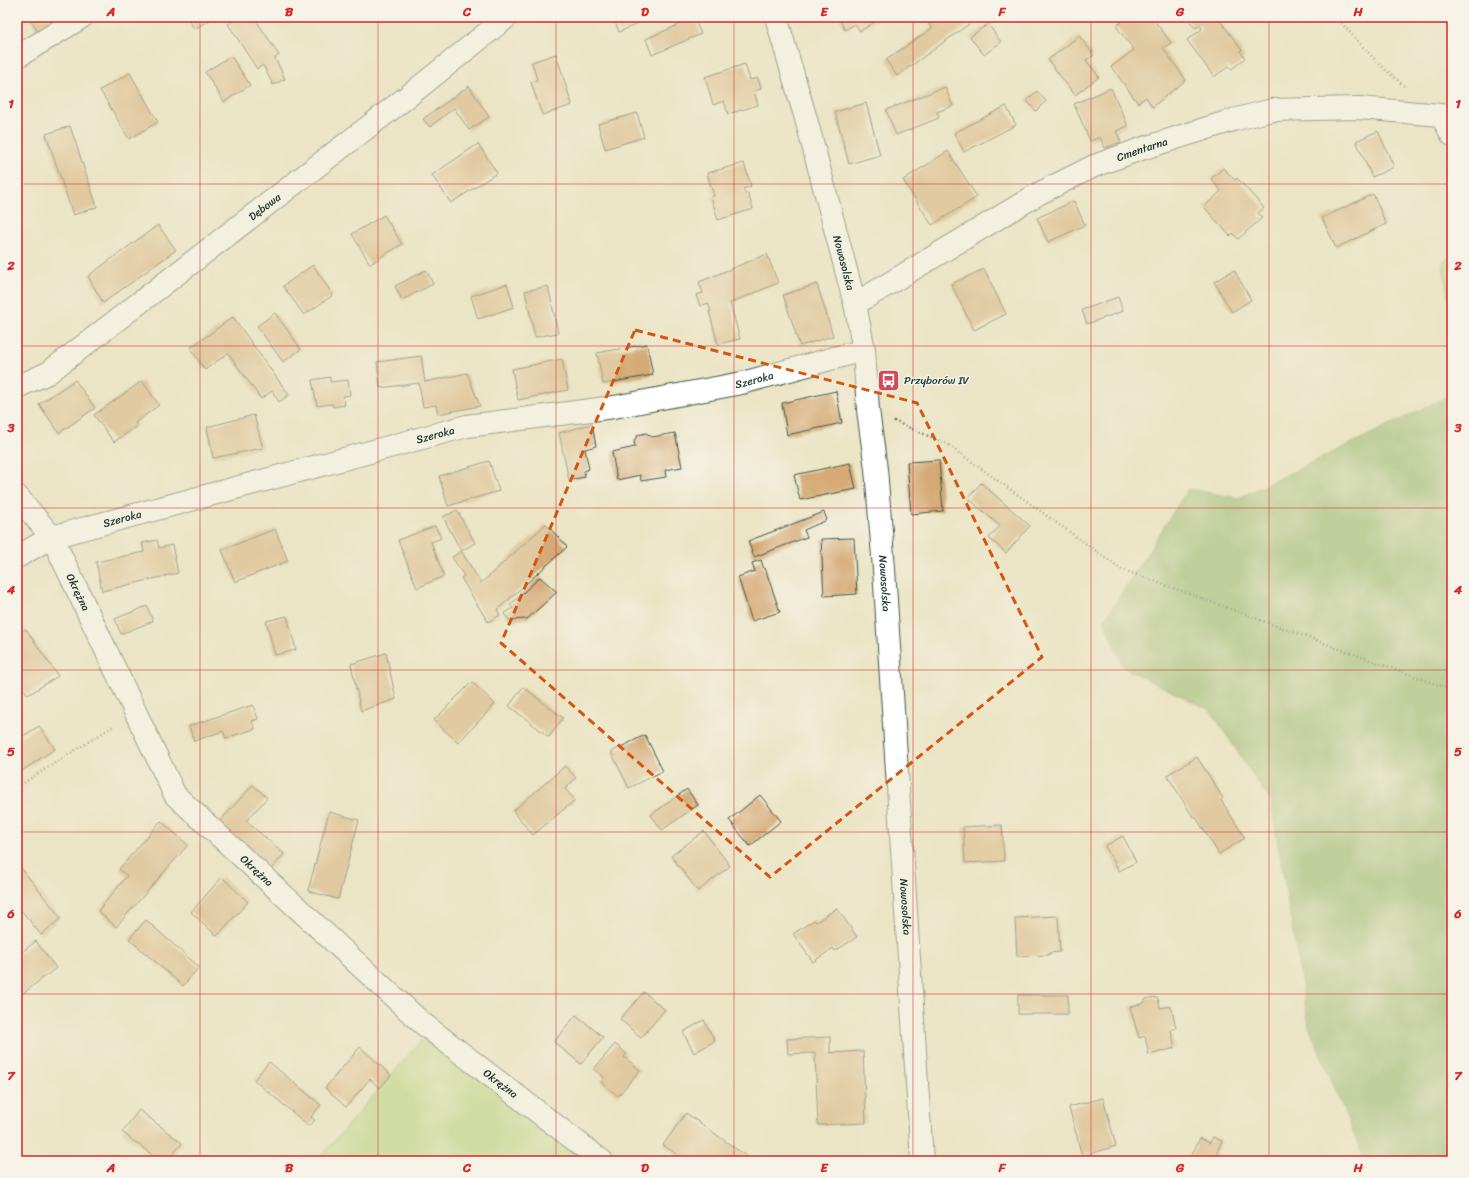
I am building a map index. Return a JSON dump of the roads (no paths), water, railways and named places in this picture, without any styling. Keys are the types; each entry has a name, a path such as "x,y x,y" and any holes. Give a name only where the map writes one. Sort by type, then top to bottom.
{"street":[{"path":"17,57 82,17"},
{"name":"Dębowa","path":"17,387 48,374 507,17"},
{"name":"Nowosolska","path":"776,17 806,119 855,304 864,350 868,410 876,469 884,577 922,1161"},
{"name":"Cmentarna","path":"855,304 1038,194 1094,166 1141,149 1233,120 1272,110 1359,108 1441,115 1452,135"},
{"name":"Szeroka","path":"17,557 52,537 467,426 621,406 742,383 864,350"},
{"name":"Okrężna","path":"17,496 52,537 175,795 422,1023 602,1161"}],"place":[{"name":"Przyborów IV","path":"888,380"}]}
